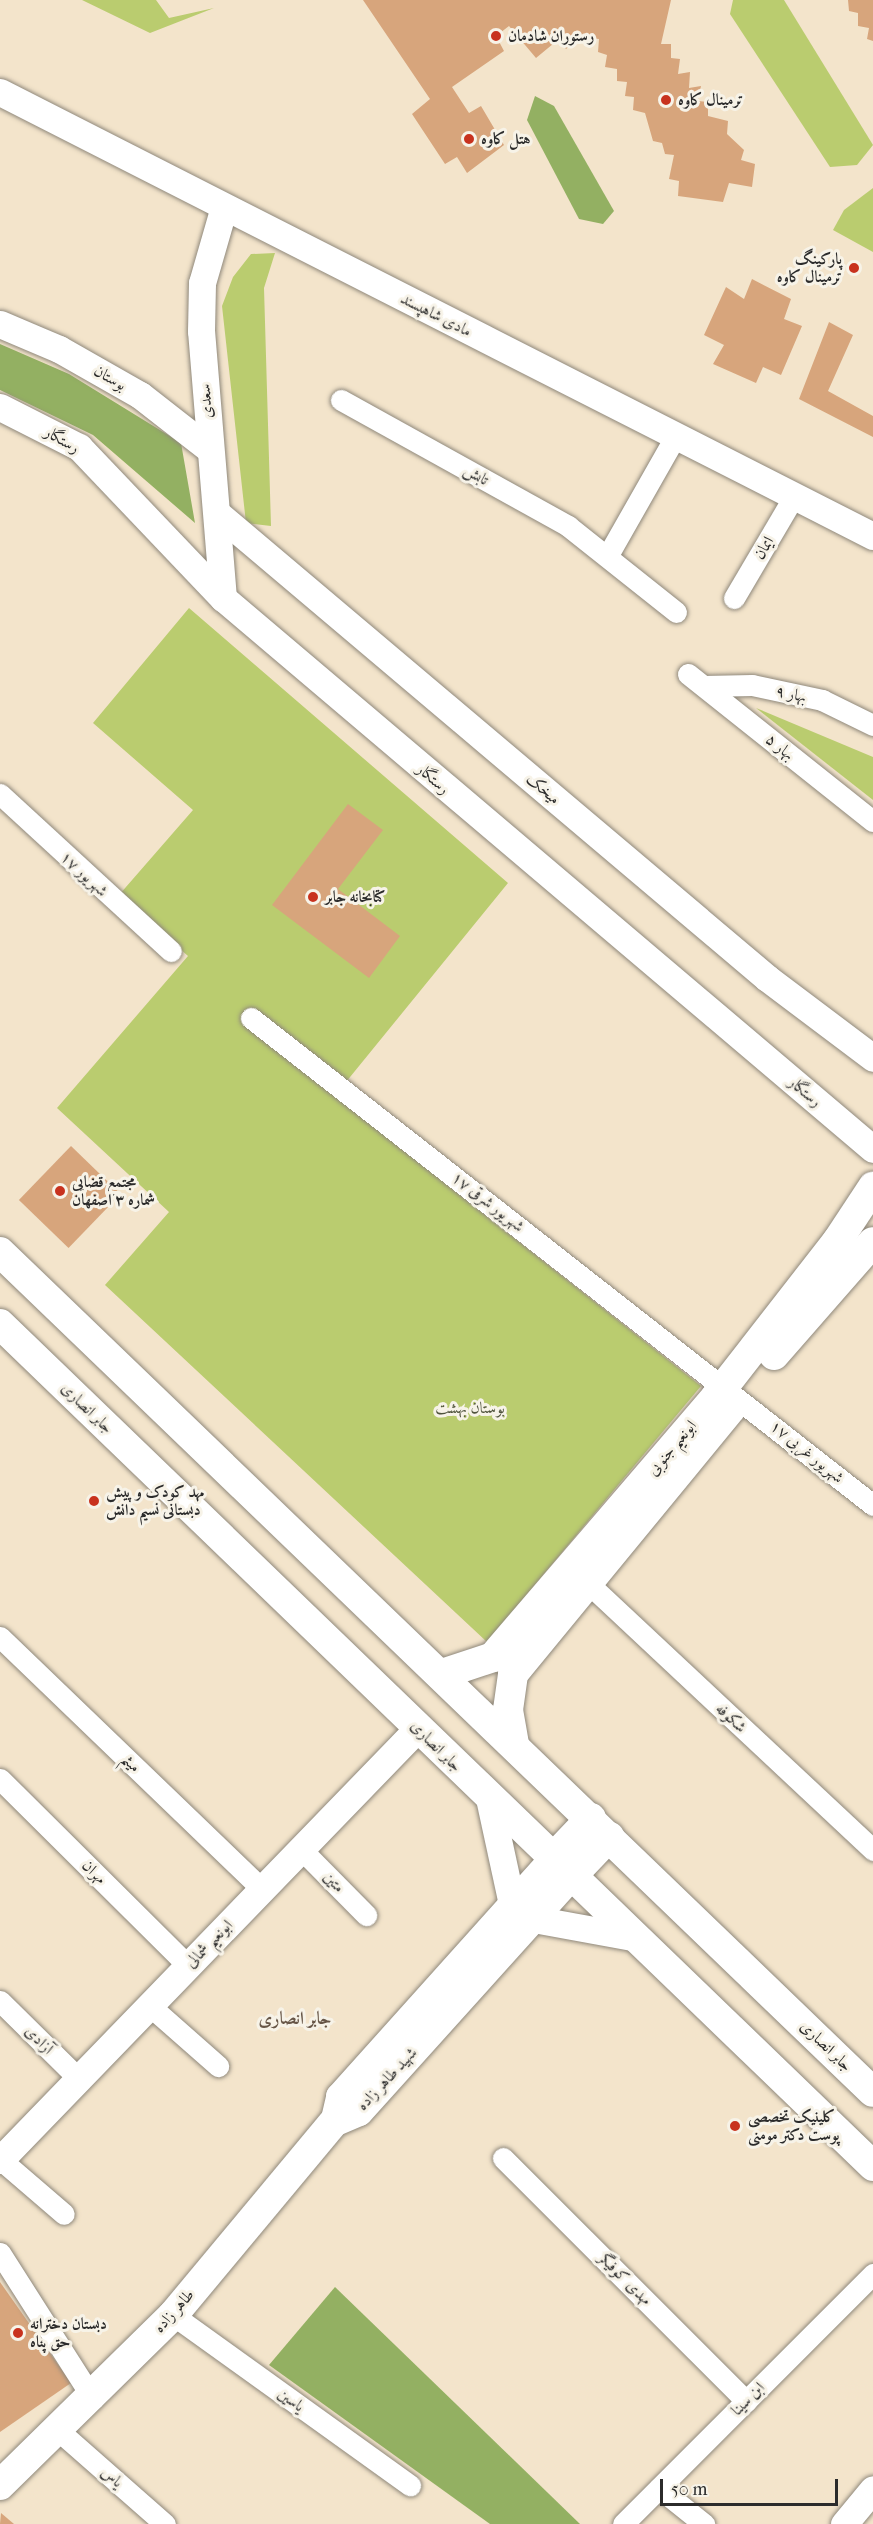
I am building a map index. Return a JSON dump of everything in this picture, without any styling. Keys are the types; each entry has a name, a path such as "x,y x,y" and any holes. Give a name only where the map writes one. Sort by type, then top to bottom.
{"main road":[{"name":"ابونعیم جنوبی","path":"514,1744 508,1710 513,1674 590,1585 732,1392 873,1187"},
{"name":"ابونعیم جنوبی","path":"442,1674 493,1657 732,1392 873,1242"},
{"name":"جابر انصاری","path":"0,1252 442,1674 873,2092"},
{"name":"جابر انصاری","path":"0,1324 418,1728 560,1869 873,2166"},
{"path":"560,1869 600,1827"},
{"name":"طاهر زاده","path":"0,2485 93,2399 173,2315 333,2123"}],"street":[{"name":"مادی شاهپسند","path":"0,92 793,498 873,536"},
{"name":"سعدی","path":"223,598 218,514 209,448 202,283 224,207"},
{"name":"بوستان","path":"0,324 59,349 140,395 209,448"},
{"name":"تابش","path":"340,400 568,526 608,555 676,612"},
{"name":"رستگار","path":"0,407 79,447 223,598 873,1149"},
{"path":"608,555 675,437"},
{"name":"ایمان","path":"734,598 793,498"},
{"name":"میخک","path":"218,514 767,978 873,1058"},
{"name":"بهار ۹","path":"696,680 752,685 822,700 873,725"},
{"name":"بهار ۵","path":"696,680 873,821"},
{"name":"۱۷ شهریور","path":"0,794 171,951"},
{"name":"۱۷ شهریور شرقی","path":"251,1018 732,1392"},
{"name":"۱۷ شهریور غربی","path":"732,1392 873,1505"},
{"name":"شکوفه","path":"590,1585 873,1850"},
{"name":"میثم","path":"0,1637 262,1889"},
{"name":"ابونعیم شمالی","path":"0,2160 418,1728"},
{"name":"مهران","path":"0,1779 188,1966"},
{"path":"489,1798 522,1912 632,1937"},
{"name":"متین","path":"301,1849 366,1915"},
{"name":"شهید طاهر زاده","path":"333,2123 339,2096 522,1912 560,1869"},
{"name":"آزادی","path":"0,2001 79,2079"},
{"path":"150,2006 218,2066"},
{"name":"مهدی کوفیگر","path":"504,2158 746,2401"},
{"path":"0,2160 64,2214"},
{"path":"0,2253 93,2399"},
{"name":"ابن سینا","path":"623,2524 873,2274"},
{"name":"یاسین","path":"173,2315 410,2485"},
{"name":"یاس","path":"59,2431 165,2524"},
{"path":"659,2488 704,2524"},
{"path":"844,2524 873,2489"},
{"path":"858,2524 873,2506"}],"green space":[{"path":"82,0 156,0 169,18 214,8 150,33"},
{"path":"733,0 784,0 873,145 857,165 830,167 730,14"},
{"path":"535,96 554,106 614,211 603,224 579,219 527,120"},
{"path":"873,188 873,252 833,230 844,210"},
{"path":"275,253 264,288 271,526 246,523 222,306 233,277 251,254"},
{"path":"0,344 69,374 181,443 195,523 93,435 0,390"},
{"name":"بوستان بهشت","path":"189,608 508,883 346,1082 246,1026 701,1386 487,1642 105,1285 169,1212 57,1108 188,956 119,895 193,810 93,723"},
{"path":"756,708 873,757 873,800"},
{"path":"335,2287 580,2524 490,2524 269,2365"}],"building":[{"name":"ترمینال کاوه","path":"363,0 671,0 661,44 671,44 671,58 680,59 678,74 690,72 689,88 701,86 698,101 708,102 708,116 728,121 727,134 744,150 741,160 755,164 752,187 729,183 723,202 678,196 679,181 669,179 674,155 665,154 662,143 653,141 645,113 633,110 634,97 625,96 627,82 617,81 617,69 605,67 607,55 598,52 599,39 580,37 566,49 559,39 536,58 509,26 496,36 504,51 452,87 469,113 481,106 504,145 467,173 457,157 445,164 412,114 430,99"},
{"path":"848,0 873,0 873,41 867,39 869,28 858,26 858,13 849,11"},
{"path":"752,279 791,299 784,319 802,326 781,375 763,367 756,383 713,364 724,345 704,335 726,287 744,299"},
{"path":"829,322 853,335 828,391 873,416 873,437 799,399"},
{"name":"کتابخانه جابر","path":"348,804 383,830 338,889 400,936 369,978 272,905"},
{"path":"71,1146 121,1194 69,1248 19,1200"},
{"name":"دبستان دخترانه حق پناه","path":"0,2282 71,2383 0,2432"},
{"path":"1,2513 14,2524 0,2524"}],"place":[{"name":"رستوران شادمان","path":"496,36"},
{"name":"ترمینال کاوه","path":"666,100"},
{"name":"هتل کاوه","path":"469,139"},
{"name":"پارکینگ ترمینال کاوه","path":"854,268"},
{"name":"کتابخانه جابر","path":"313,897"},
{"name":"مجتمع قضایی شماره ۳ اصفهان","path":"60,1191"},
{"name":"مهد کودک و پیش دبستانی نسیم دانش","path":"94,1501"},
{"name":"کلینیک تخصصی پوست دکتر مومنی","path":"735,2126"},
{"name":"دبستان دخترانه حق پناه","path":"18,2333"}],"district":[{"name":"جابر انصاری","path":"295,2019"}]}
